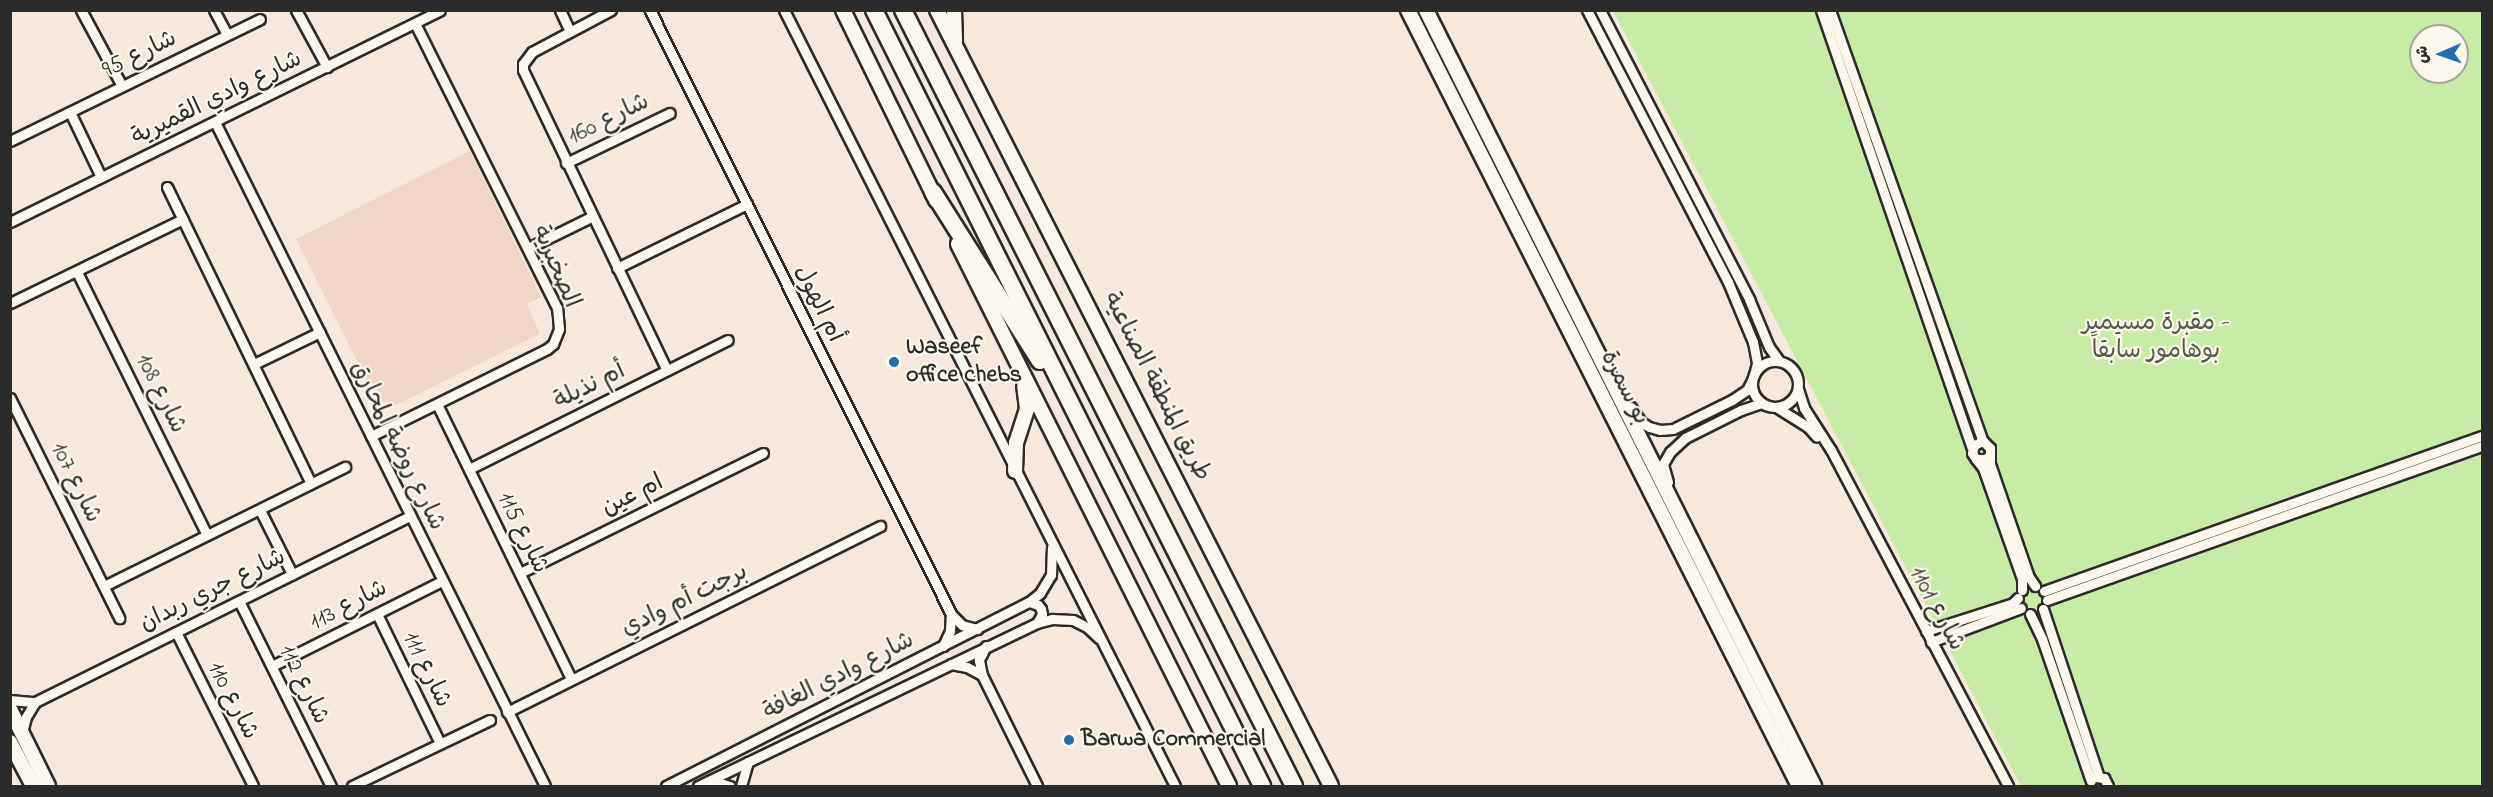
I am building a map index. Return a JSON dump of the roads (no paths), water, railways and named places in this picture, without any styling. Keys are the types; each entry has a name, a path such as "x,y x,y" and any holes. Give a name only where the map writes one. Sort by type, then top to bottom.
{"highway":[{"path":"874,10 1262,786"},
{"path":"903,10 1294,786"},
{"path":"933,192 1027,342 1073,408"}],"street":[{"path":"81,10 122,86"},
{"path":"214,10 227,34"},
{"path":"296,10 327,67"},
{"name":"شارع وادي القميرية","path":"10,222 440,10"},
{"path":"560,10 570,31"},
{"path":"611,10 532,52 523,64 524,77 667,370"},
{"name":"أم الهول","path":"650,10 951,614"},
{"path":"784,10 1015,471 1106,645 1175,786"},
{"path":"830,10 854,32"},
{"path":"843,10 1020,370 1229,786"},
{"name":"طريق المنطقة الصناعية","path":"937,10 1331,786"},
{"path":"954,10 957,49"},
{"name":"بو سمرة","path":"1408,10 1799,786"},
{"name":"بو سمرة","path":"1426,10 1814,786"},
{"path":"1585,326 1600,343 1634,414 1649,427 1673,429 1732,400 1747,390 1757,363 1754,342 1728,282 1587,10"},
{"path":"1600,10 1749,299 1769,346 1779,361 1789,366 1795,373 1798,389 1790,402 1776,407 1761,403 1741,410 1685,438 1670,452 1663,464 1664,473 1678,503 1679,518"},
{"path":"1821,10 1972,448 1983,468 2022,579 2020,599 2042,639 2093,781"},
{"path":"1830,10 1983,441 1990,447 1989,456 2022,556 2042,597 2093,781"},
{"name":"شارع 95","path":"11,140 260,19"},
{"name":"الصخبرية","path":"371,436 547,349 557,338 560,329 557,308 415,23"},
{"path":"70,112 101,177"},
{"name":"شارع 160","path":"566,163 670,113"},
{"name":"شارع روضة المحارق","path":"215,122 545,786"},
{"path":"167,187 311,483"},
{"path":"617,268 747,204"},
{"path":"528,248 591,217"},
{"path":"10,303 183,219"},
{"name":"شارع 108","path":"77,272 207,535"},
{"path":"254,363 320,332"},
{"name":"أم نذيلة","path":"469,469 728,340"},
{"path":"1761,403 1752,390 1753,377 1764,363 1779,361"},
{"path":"1015,471 1016,443 1027,409 1020,370"},
{"name":"شارع 1101","path":"1798,389 1804,408 1831,450 2007,786"},
{"name":"شارع 107","path":"10,398 119,618"},
{"name":"شارع 115","path":"437,404 571,679"},
{"name":"شارع 1101","path":"1776,407 1808,427 1831,450"},
{"path":"2030,614 2042,597 2482,436"},
{"path":"1972,448 1976,443 1983,441"},
{"path":"1931,642 2020,599 2042,597 2482,447"},
{"name":"ام عين","path":"520,573 763,453"},
{"path":"1976,459 1985,459 1989,456"},
{"path":"104,586 345,467"},
{"path":"260,510 292,574"},
{"name":"شارع جري ربدان","path":"34,702 410,516"},
{"name":"برجت أم وادي","path":"507,711 879,526"},
{"name":"شارع وادي الغافة","path":"666,786 1029,602 1040,594 1051,575 1054,558 1052,542"},
{"name":"شارع 113","path":"272,666 442,581"},
{"path":"1926,631 2020,599"},
{"name":"شارع 112","path":"239,601 331,786"},
{"path":"1029,602 1038,605 1041,609 1040,619 1037,622"},
{"name":"شارع 111","path":"377,614 440,743"},
{"path":"951,614 962,625 977,629"},
{"path":"943,646 950,631 951,614"},
{"name":"شارع وادي الغافة","path":"698,786 1037,622 1052,619 1073,620 1088,627 1106,645"},
{"name":"شارع 110","path":"176,632 253,786"},
{"path":"986,646 980,660 982,675 1036,786"},
{"path":"950,664 967,667 982,675"},
{"path":"10,700 34,702 16,737"},
{"path":"10,709 16,737 33,786"},
{"name":"شارع 111","path":"352,786 490,720"},
{"path":"16,737 48,786"},
{"path":"741,786 748,762"},
{"path":"711,780 730,786"},
{"path":"2093,781 2106,780 2108,786"}],"place":[{"name":"Waseef office chebs","path":"894,362"},
{"name":"Barwa Commercial","path":"1069,740"}],"park label":[{"name":"مقبرة مسيمير - بوهامور سابقاً","path":"2156,338"}]}
